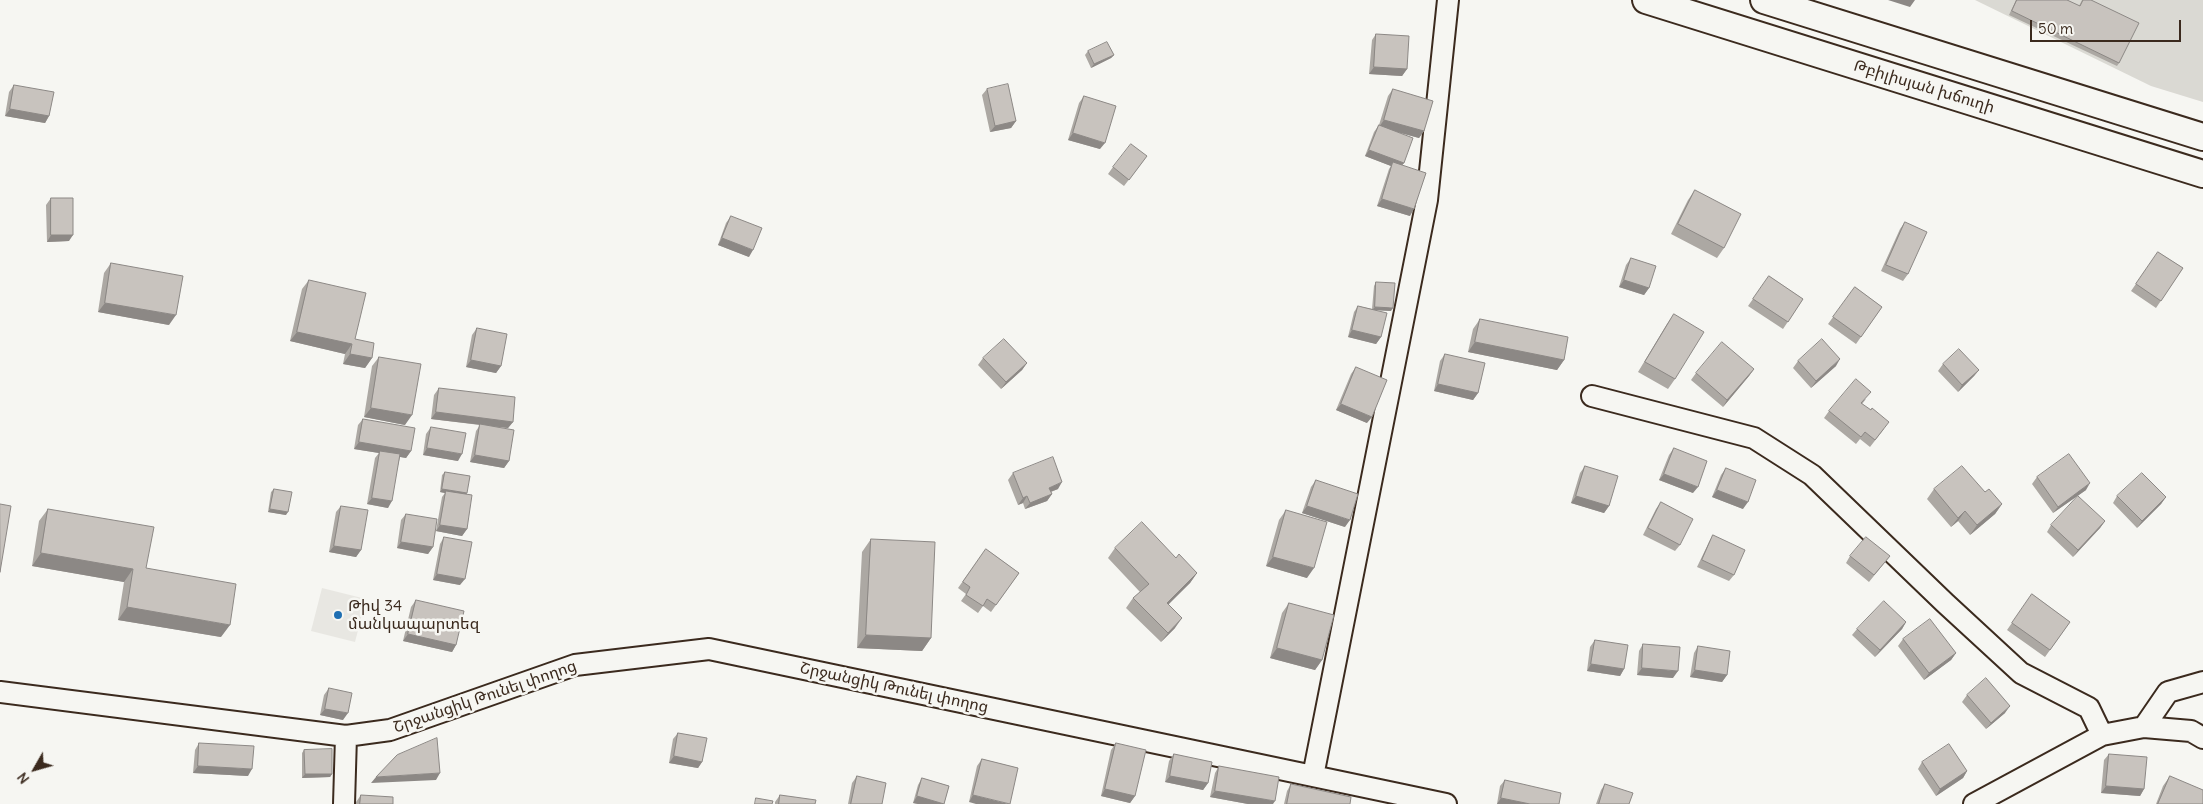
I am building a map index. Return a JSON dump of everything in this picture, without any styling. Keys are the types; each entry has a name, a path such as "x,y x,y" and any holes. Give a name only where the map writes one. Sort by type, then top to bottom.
{"main road":[{"name":"Թբիլիսյան խճուղի","path":"1646,0 2203,174"},
{"path":"1764,0 2203,137"}],"street":[{"path":"1313,776 1427,200 1448,0"},
{"path":"1592,396 1754,438 1812,475 1945,603 2022,673 2089,708 2102,735"},
{"name":"Շրջանցիկ Թունել փողոց","path":"0,692 346,736 390,730 575,664 709,649 1446,804"},
{"path":"2144,727 2168,692 2203,682"},
{"path":"1974,804 2102,735 2144,727 2191,731 2203,738"},
{"path":"344,804 346,736"}],"shaded area":[{"path":"1975,0 2203,0 2203,102 2151,86"},
{"name":"Թիվ 34 մանկապարտեզ","path":"322,588 366,599 355,642 311,631"}],"building":[{"path":"2017,0 2067,0 2080,6 2083,0 2091,0 2139,23 2119,63 2012,11"},
{"path":"1376,34 1409,36 1407,69 1374,67"},
{"path":"1107,42 1114,55 1094,64 1088,51"},
{"path":"1008,84 1016,121 995,126 987,89"},
{"path":"14,85 54,92 49,116 10,109"},
{"path":"1393,89 1433,101 1424,131 1384,120"},
{"path":"1084,96 1116,106 1105,143 1073,133"},
{"path":"1379,125 1413,138 1404,163 1369,150"},
{"path":"1131,144 1147,156 1129,180 1113,167"},
{"path":"1393,162 1426,173 1414,209 1382,199"},
{"path":"1695,190 1741,214 1724,248 1678,224"},
{"path":"51,198 73,198 73,235 51,235"},
{"path":"731,216 762,228 753,250 722,238"},
{"path":"1905,222 1927,232 1908,274 1886,265"},
{"path":"2158,252 2183,268 2161,301 2136,284"},
{"path":"1631,258 1656,266 1649,288 1624,280"},
{"path":"111,263 183,276 176,315 105,303"},
{"path":"1769,276 1803,299 1788,322 1753,299"},
{"path":"309,280 366,293 355,339 374,343 372,358 350,354 352,344 297,332"},
{"path":"1376,282 1395,283 1393,308 1375,307"},
{"path":"1855,287 1882,307 1861,337 1833,317"},
{"path":"1358,306 1387,313 1381,337 1352,330"},
{"path":"1674,314 1704,332 1675,379 1645,362"},
{"path":"1480,319 1568,337 1564,360 1475,342"},
{"path":"477,328 507,334 501,366 471,360"},
{"path":"1004,339 1027,363 1006,382 983,358"},
{"path":"1822,339 1840,359 1816,381 1798,361"},
{"path":"1722,342 1754,369 1727,400 1696,373"},
{"path":"1959,349 1979,370 1962,385 1943,364"},
{"path":"1445,354 1485,363 1478,393 1438,384"},
{"path":"379,357 421,364 412,415 371,408"},
{"path":"1356,367 1387,380 1372,417 1341,404"},
{"path":"1856,379 1871,392 1861,403 1871,410 1872,408 1889,422 1875,440 1865,432 1861,437 1829,411"},
{"path":"439,388 515,397 513,422 436,412"},
{"path":"363,419 415,428 411,451 359,442"},
{"path":"480,424 514,430 509,461 475,455"},
{"path":"431,427 466,433 462,454 427,448"},
{"path":"1674,448 1707,461 1698,487 1664,474"},
{"path":"380,451 400,454 392,501 372,498"},
{"path":"2069,454 2090,483 2058,507 2037,477"},
{"path":"1053,457 1062,482 1049,488 1052,494 1030,503 1027,496 1023,498 1013,473"},
{"path":"1585,466 1618,476 1609,506 1576,496"},
{"path":"1962,466 1985,492 1989,489 2002,504 1977,525 1965,511 1958,518 1934,489"},
{"path":"1726,468 1756,480 1748,502 1717,490"},
{"path":"445,472 470,476 467,493 442,489"},
{"path":"2142,473 2166,497 2142,521 2117,496"},
{"path":"1316,480 1358,494 1350,520 1307,506"},
{"path":"274,489 292,492 288,512 270,509"},
{"path":"446,491 472,495 467,529 440,525"},
{"path":"2078,496 2105,521 2078,550 2051,525"},
{"path":"1661,502 1693,519 1680,545 1648,528"},
{"path":"0,504 11,506 0,572"},
{"path":"341,506 368,510 361,550 334,546"},
{"path":"48,509 154,527 146,568 236,584 230,625 127,607 133,569 41,553"},
{"path":"1286,510 1327,522 1314,568 1273,557"},
{"path":"406,514 437,519 433,547 401,542"},
{"path":"1142,522 1176,558 1179,554 1197,573 1167,603 1182,618 1168,633 1133,598 1149,584 1115,548"},
{"path":"1713,535 1745,550 1734,575 1702,560"},
{"path":"444,537 472,542 465,579 437,574"},
{"path":"1866,537 1890,556 1874,575 1850,556"},
{"path":"871,539 935,542 931,638 866,635"},
{"path":"986,549 1019,573 996,605 987,599 983,606 966,595 970,587 963,582"},
{"path":"2032,594 2070,622 2050,650 2012,623"},
{"path":"416,600 464,611 456,645 408,634"},
{"path":"1884,601 1906,622 1880,650 1857,629"},
{"path":"1289,603 1334,615 1322,660 1277,648"},
{"path":"1930,619 1956,653 1929,673 1903,639"},
{"path":"1595,640 1628,645 1624,669 1591,664"},
{"path":"1643,644 1680,647 1678,671 1642,668"},
{"path":"1698,646 1730,651 1727,675 1695,670"},
{"path":"1986,678 2010,706 1991,723 1967,695"},
{"path":"329,688 352,693 348,713 325,709"},
{"path":"678,733 707,738 702,762 674,756"},
{"path":"437,738 440,773 376,777 397,755"},
{"path":"199,743 254,746 252,769 198,766"},
{"path":"1116,743 1146,750 1135,796 1105,789"},
{"path":"1949,744 1967,771 1940,789 1922,762"},
{"path":"332,749 332,774 305,774 304,750"},
{"path":"1174,754 1212,762 1208,783 1170,776"},
{"path":"2109,754 2147,757 2144,789 2106,786"},
{"path":"982,759 1018,768 1010,804 973,795"},
{"path":"1219,766 1279,777 1275,801 1215,791"},
{"path":"857,776 886,783 882,804 851,804"},
{"path":"2170,776 2203,790 2203,804 2158,804"},
{"path":"922,778 949,786 944,804 917,796"},
{"path":"1505,780 1561,793 1559,804 1530,804 1501,798"},
{"path":"1291,784 1351,797 1350,804 1287,804"},
{"path":"1605,784 1633,793 1629,804 1599,804"},
{"path":"361,795 393,797 393,804 360,804"},
{"path":"780,795 816,800 815,804 779,804"},
{"path":"756,798 773,801 772,804 755,804"}],"place":[{"name":"Թիվ 34 մանկապարտեզ","path":"338,615"}]}
